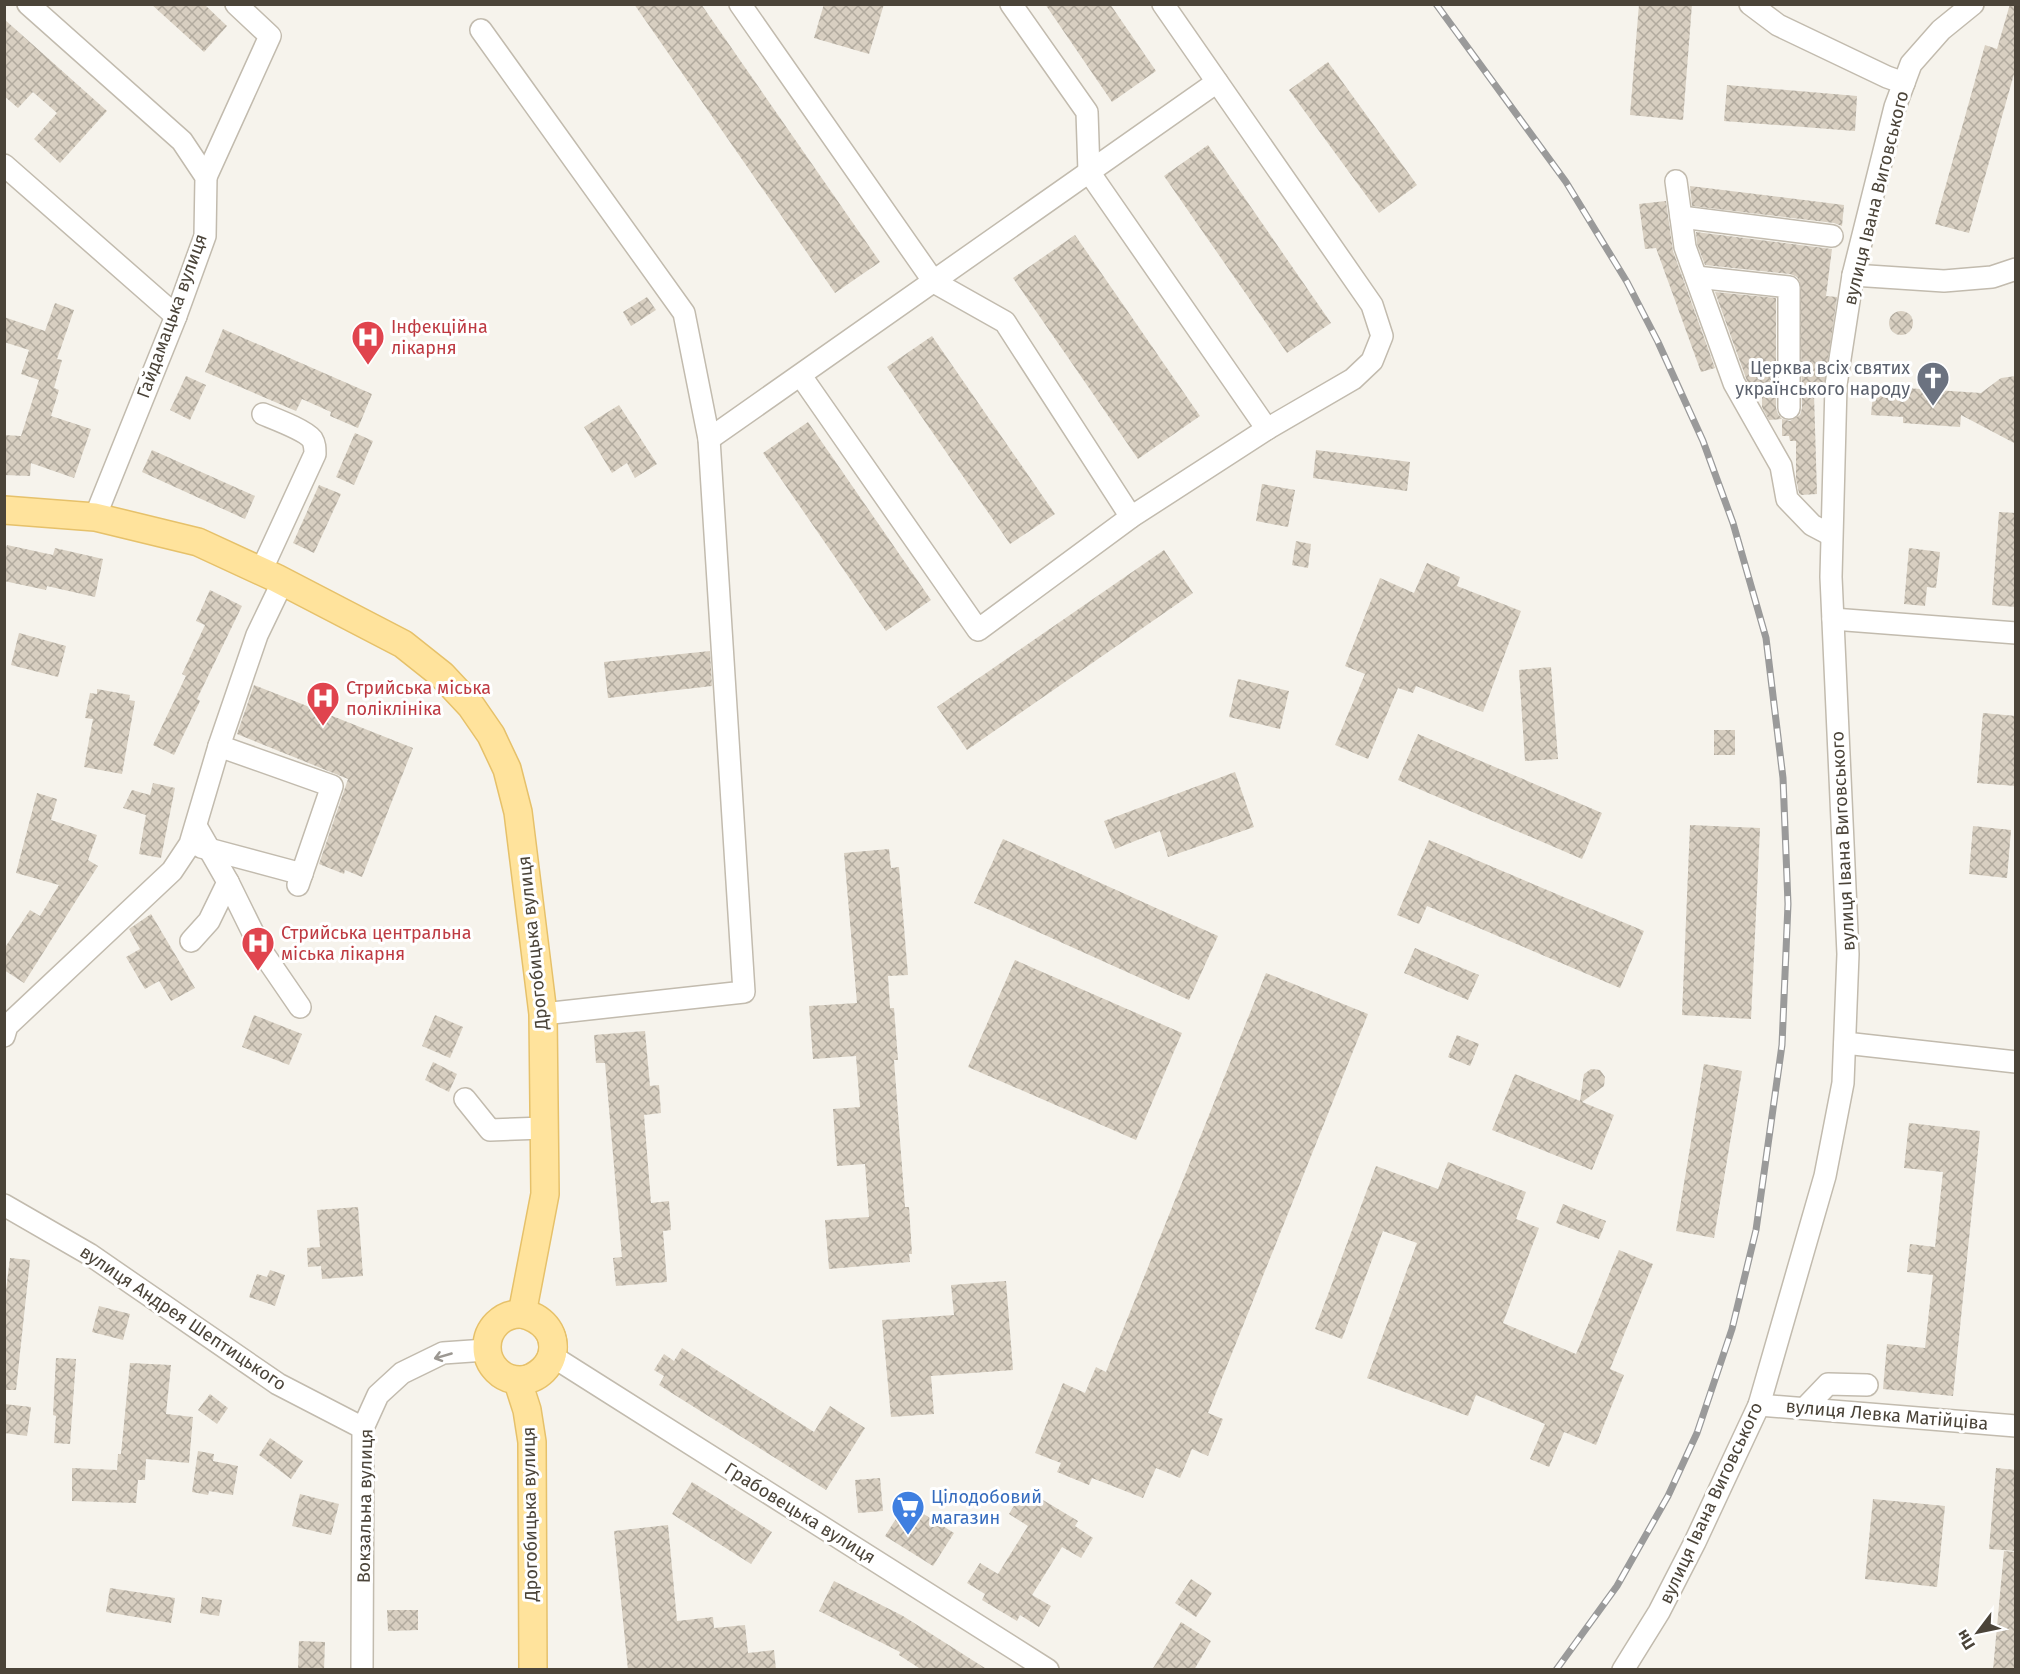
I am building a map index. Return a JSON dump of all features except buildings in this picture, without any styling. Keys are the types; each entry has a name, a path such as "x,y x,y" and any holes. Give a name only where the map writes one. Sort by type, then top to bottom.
{"main road":[{"name":"Дрогобицька вулиця","path":"4,510 95,517 198,542 272,576 403,644 442,675 471,706 491,735 507,769 518,812 543,1014 545,1194 522,1314"},
{"path":"522,1314 543,1323 550,1333 553,1344 552,1356 539,1375 518,1382 496,1371 489,1362 486,1350 487,1339 492,1328 500,1320 510,1315 522,1314"},
{"name":"Дрогобицька вулиця","path":"518,1382 527,1410 532,1442 533,1670"}],"street":[{"path":"28,4 182,141 206,177"},
{"path":"206,177 270,36 236,4"},
{"path":"740,4 934,282 1005,322 1131,517"},
{"path":"1011,4 1087,112 1089,172 1267,429"},
{"path":"801,376 978,630 1131,517 1267,429 1353,379 1372,361 1382,336 1372,305 1163,4"},
{"path":"1750,4 1778,25 1904,83"},
{"name":"вулиця Івана Виговського","path":"1623,1670 1664,1602 1695,1542 1759,1405 1825,1176 1843,1083 1848,954 1831,535 1836,385 1853,275 1895,107 1911,64 1941,30 1973,4"},
{"path":"481,30 684,313 709,439 744,992 543,1014"},
{"path":"709,439 1217,82"},
{"path":"4,165 176,316"},
{"name":"Гайдамацька вулиця","path":"95,517 176,316 205,236 206,177"},
{"path":"1676,181 1685,247 1734,383 1781,466 1787,500 1812,525 1831,535"},
{"path":"1681,218 1833,236"},
{"path":"1853,275 1944,280 1992,278 2016,269"},
{"path":"1696,277 1789,287 1789,408"},
{"path":"4,1036 7,1026 172,871 199,840 219,746 256,635 272,576 315,454 314,443 309,436 263,414"},
{"path":"1833,619 2016,633"},
{"path":"199,840 300,880 332,786 219,746"},
{"path":"199,840 228,882 263,953 300,1007"},
{"path":"191,941 209,921 228,882"},
{"path":"1845,1043 2016,1062"},
{"path":"465,1099 490,1130 544,1128"},
{"name":"вулиця Андрея Шептицького","path":"4,1205 89,1254 278,1384 363,1428"},
{"name":"Вокзальна вулиця","path":"363,1670 363,1428 378,1395 402,1372 443,1353 486,1350"},
{"name":"Грабовецька вулиця","path":"552,1356 1048,1670"},
{"path":"1805,1408 1828,1384 1868,1385"},
{"name":"вулиця Левка Матійціва","path":"1759,1405 2016,1426"}],"railway":[{"path":"1436,4 1566,182 1627,282 1658,342 1703,441 1733,523 1766,638 1783,778 1788,904 1782,1045 1756,1230 1732,1329 1697,1433 1668,1496 1617,1586 1556,1670"}],"place":[{"name":"Інфекційна лікарня","path":"368,366"},
{"name":"Церква всіх святих українського народу","path":"1933,407"},
{"name":"Стрийська міська поліклініка","path":"323,727"},
{"name":"Стрийська центральна міська лікарня","path":"258,972"},
{"name":"Цілодобовий магазин","path":"908,1536"}]}
